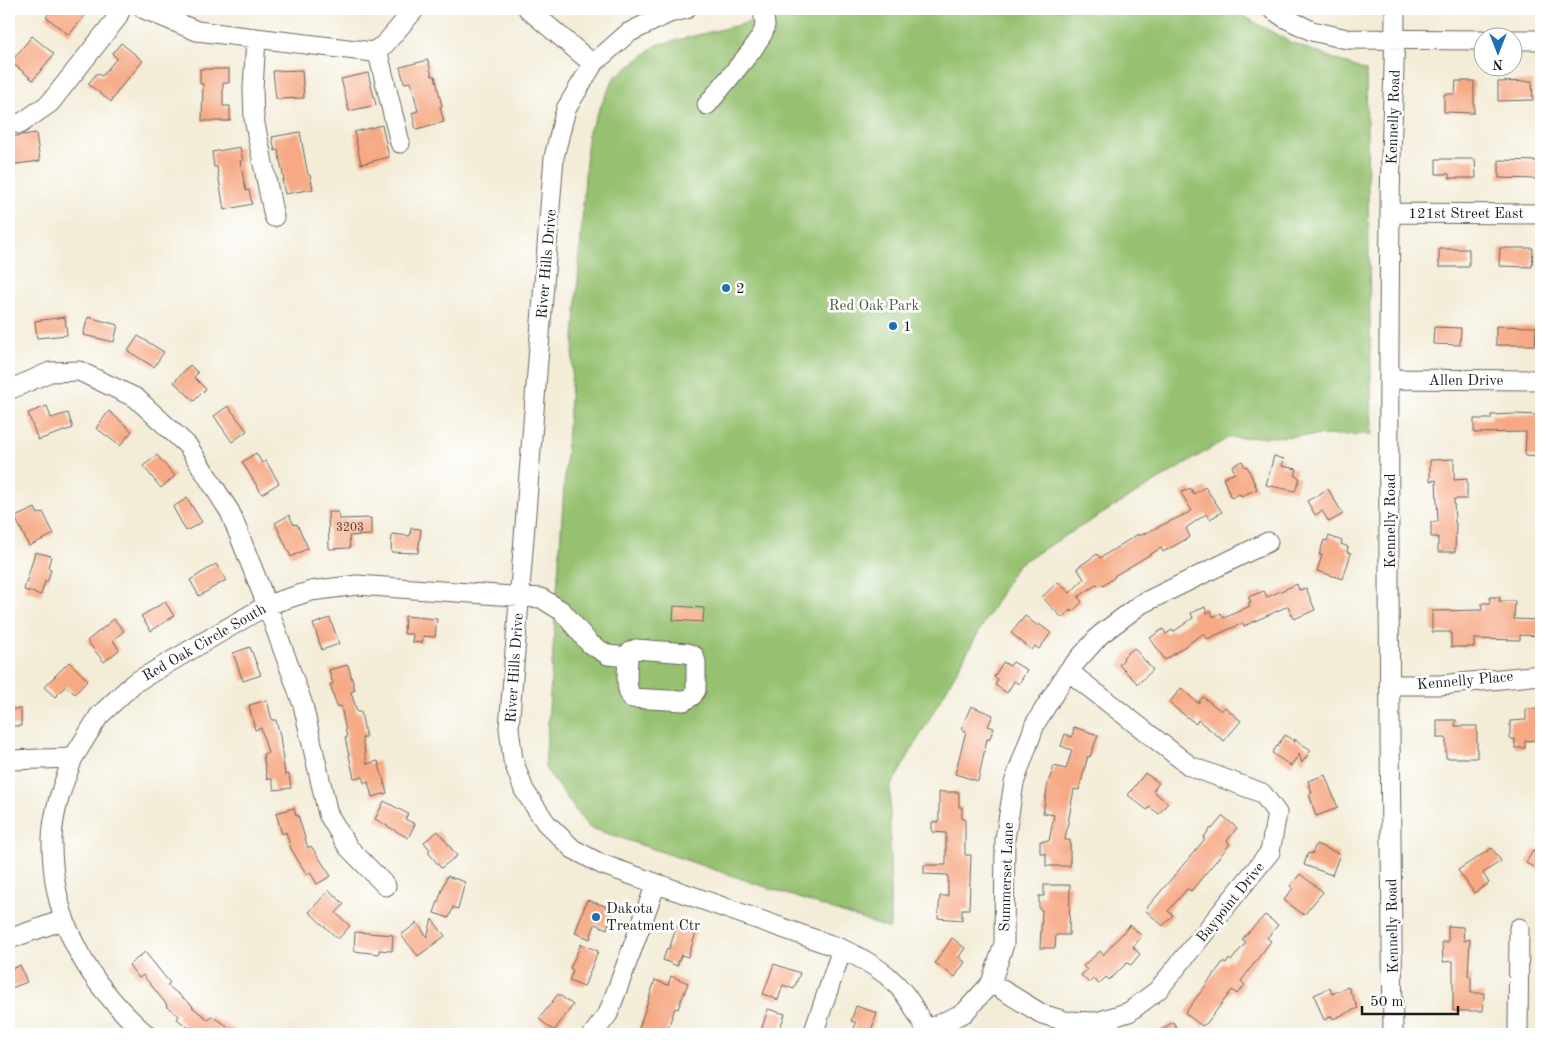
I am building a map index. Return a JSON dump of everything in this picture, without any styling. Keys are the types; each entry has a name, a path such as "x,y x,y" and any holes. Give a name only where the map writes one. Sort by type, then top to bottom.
{"street":[{"path":"9,122 20,124 50,103 117,18 121,9"},
{"path":"144,9 197,31 373,52 385,44 415,9"},
{"path":"528,9 593,64"},
{"name":"River Hills Drive","path":"686,9 670,13 628,33 593,64 566,109 554,157 509,728 513,760 524,790 546,824 573,849 601,864 842,949 870,962 894,980 913,1003 926,1032"},
{"path":"707,105 752,50 763,33 763,9"},
{"path":"1272,9 1285,18 1312,31 1347,39 1472,40"},
{"name":"Kennelly Road","path":"1393,1034 1390,685 1390,213 1395,9"},
{"path":"256,38 254,120 274,217"},
{"path":"1522,40 1541,40"},
{"path":"377,49 400,143"},
{"name":"121st Street East","path":"1390,213 1541,214"},
{"path":"9,390 50,372 79,372 136,398 188,446 230,512 267,605 303,705 328,814 348,847 386,886"},
{"name":"Allen Drive","path":"1390,379 1541,380"},
{"name":"Summerset Lane","path":"926,1032 964,1013 991,983 1004,944 1005,839 1014,783 1035,724 1068,671 1100,635 1141,604 1268,542"},
{"name":"Red Oak Circle South","path":"146,1034 108,996 82,960 63,920 54,878 52,838 59,797 73,758 99,716 134,682 267,605 311,591 357,585 541,598 552,604 590,644 608,655 628,657"},
{"name":"Baypoint Drive","path":"991,983 1042,1014 1066,1021 1097,1022 1129,1012 1158,990 1270,852 1277,813 1262,792 1190,766 1068,671"},
{"name":"Kennelly Place","path":"1390,685 1440,685 1541,675"},
{"path":"9,760 73,758"},
{"path":"593,1034 608,1014 656,884"},
{"path":"9,939 63,920"},
{"path":"1518,1034 1519,928"},
{"path":"813,1034 842,949"}],"green space":[{"name":"Red Oak Park","path":"804,9 1231,9 1290,42 1366,71 1372,434 1228,438 1017,565 890,788 890,929 588,827 545,768 588,133 614,78 657,45"}],"building":[{"path":"53,9 90,9 69,35 46,17"},
{"path":"32,36 54,54 33,80 11,62"},
{"path":"121,43 143,61 120,88 111,102 88,84 97,73 102,76 117,58 112,54"},
{"path":"428,60 432,76 435,76 444,122 416,129 412,113 418,111 411,82 404,83 400,67"},
{"path":"200,69 229,69 229,83 223,83 223,106 230,106 230,121 202,121 203,84 200,84"},
{"path":"302,70 304,98 276,99 273,71"},
{"path":"368,73 376,105 349,111 341,79"},
{"path":"1456,81 1474,81 1474,113 1444,112 1444,94 1455,94"},
{"path":"1532,81 1533,100 1498,101 1498,82"},
{"path":"382,125 389,157 361,164 354,132"},
{"path":"300,132 308,175 310,175 313,189 285,194 278,150 275,151 272,137"},
{"path":"36,133 40,161 9,165 9,137"},
{"path":"240,147 243,161 240,161 246,191 249,190 252,204 224,210 217,167 214,167 212,152"},
{"path":"1436,159 1475,159 1476,178 1449,178 1449,174 1436,174"},
{"path":"1499,160 1541,161 1541,179 1499,178"},
{"path":"1500,248 1533,248 1532,267 1499,266"},
{"path":"1439,249 1469,249 1469,267 1439,267"},
{"path":"65,317 67,335 37,338 35,321"},
{"path":"88,317 118,325 114,342 83,335"},
{"path":"1496,326 1536,327 1535,345 1496,345"},
{"path":"1434,327 1461,328 1460,345 1433,344"},
{"path":"138,336 164,352 154,367 128,351"},
{"path":"190,365 198,373 194,377 206,389 194,401 174,382"},
{"path":"47,406 51,418 68,413 73,428 38,440 28,413"},
{"path":"228,406 247,431 232,442 214,416"},
{"path":"109,411 132,431 120,446 96,428"},
{"path":"1491,415 1541,415 1541,457 1525,456 1526,432 1474,433 1474,419 1491,419"},
{"path":"256,453 262,463 266,461 279,483 262,494 242,462"},
{"path":"157,455 175,476 161,488 143,466"},
{"path":"1274,456 1284,459 1282,466 1297,469 1295,476 1300,478 1295,491 1266,485"},
{"path":"1454,459 1454,480 1467,479 1467,499 1454,499 1456,523 1455,552 1438,552 1438,537 1431,537 1431,522 1438,522 1436,480 1430,481 1430,460"},
{"path":"1242,461 1245,467 1247,466 1257,489 1231,498 1223,478 1235,473 1232,466"},
{"path":"1205,487 1222,512 1210,519 1206,514 1186,528 1190,537 1163,552 1161,548 1114,576 1103,586 1102,584 1099,586 1097,584 1078,597 1082,602 1072,612 1070,610 1062,618 1042,597 1058,582 1070,593 1084,579 1077,568 1097,554 1100,558 1138,534 1139,536 1192,511 1181,493 1190,488 1194,494"},
{"path":"1328,489 1343,514 1329,522 1322,511 1315,515 1307,501"},
{"path":"187,498 202,522 186,531 173,507"},
{"path":"35,508 38,514 43,512 54,534 29,546 15,517"},
{"path":"328,512 338,512 339,519 371,518 371,535 349,536 350,548 329,549"},
{"path":"289,515 294,525 297,524 308,548 291,557 275,523"},
{"path":"411,528 421,529 418,553 391,552 392,534 410,536"},
{"path":"1329,536 1342,541 1341,544 1348,547 1347,552 1351,553 1343,579 1317,571 1322,555 1319,555 1324,540 1327,541"},
{"path":"35,552 51,556 48,568 51,569 48,581 45,581 41,595 24,590"},
{"path":"216,564 226,580 199,596 190,580"},
{"path":"1297,584 1299,590 1306,588 1315,610 1294,619 1288,606 1244,626 1243,623 1207,639 1204,633 1165,660 1150,638 1163,629 1166,634 1172,630 1173,632 1193,618 1191,613 1205,607 1207,613 1211,611 1213,617 1221,613 1224,618 1250,606 1248,603 1251,602 1248,597 1264,591 1267,597"},
{"path":"1490,597 1500,597 1499,601 1515,601 1514,619 1541,620 1541,636 1520,635 1520,640 1474,639 1474,647 1451,647 1451,632 1432,632 1432,611 1482,610 1482,603 1490,603"},
{"path":"165,602 174,616 151,631 141,616"},
{"path":"674,606 704,608 703,622 673,620"},
{"path":"405,616 437,619 435,637 423,636 422,643 412,642 413,634 404,634"},
{"path":"1025,616 1051,633 1039,649 1035,646 1032,650 1011,633"},
{"path":"330,618 339,644 322,650 313,624"},
{"path":"114,619 124,631 113,640 119,650 104,662 87,641"},
{"path":"250,647 261,675 243,681 233,653"},
{"path":"1134,648 1153,670 1138,684 1119,665 1124,659 1123,657"},
{"path":"69,662 88,680 75,694 66,686 55,697 44,687"},
{"path":"1003,662 1010,666 1013,662 1027,670 1019,684 1014,681 1007,693 995,685 998,679 994,677"},
{"path":"348,665 355,690 351,692 357,712 361,712 366,737 362,738 367,764 378,761 387,793 372,797 368,782 364,783 363,777 354,778 345,738 347,738 341,706 337,707 330,684 333,684 329,670"},
{"path":"1181,688 1198,703 1203,697 1221,711 1225,707 1241,721 1224,741 1198,720 1196,724 1169,703"},
{"path":"267,700 272,720 276,720 285,775 289,774 291,788 274,790 272,779 267,779 263,754 268,753 261,728 255,730 249,705"},
{"path":"971,706 993,715 988,726 994,728 989,740 987,739 978,781 955,774 966,731 961,729"},
{"path":"9,709 21,709 21,726 9,726"},
{"path":"1526,709 1541,709 1541,723 1537,723 1538,740 1525,741 1525,748 1515,748 1515,739 1510,739 1510,721 1526,720"},
{"path":"1437,720 1456,720 1455,726 1477,726 1477,758 1446,758 1446,738 1437,738"},
{"path":"1074,727 1098,735 1090,757 1088,756 1079,790 1074,789 1065,840 1070,840 1070,866 1046,866 1046,854 1040,853 1040,841 1049,841 1054,815 1043,813 1048,783 1054,766 1066,769 1072,750 1061,746 1065,734 1072,737"},
{"path":"1285,735 1311,750 1302,763 1299,754 1291,766 1272,753"},
{"path":"1145,773 1159,783 1153,791 1168,803 1159,814 1150,807 1147,810 1128,795"},
{"path":"1325,775 1338,808 1316,816 1309,794 1312,793 1308,781"},
{"path":"939,792 959,792 959,807 962,807 962,819 965,819 965,855 971,855 969,909 962,909 962,920 938,918 940,896 948,896 948,875 924,874 924,865 946,865 946,833 932,832 932,822 939,822"},
{"path":"384,801 408,814 405,819 415,824 408,838 375,819"},
{"path":"294,808 308,848 311,846 331,876 317,884 310,872 307,875 291,849 286,832 282,834 276,813"},
{"path":"1223,816 1237,828 1227,841 1230,844 1191,891 1187,889 1168,911 1173,915 1163,926 1145,910 1205,839 1203,838 1211,828"},
{"path":"438,831 457,856 441,868 428,852 430,850 424,842"},
{"path":"1316,844 1340,854 1332,875 1304,865 1308,853 1312,854"},
{"path":"1492,848 1501,861 1483,873 1489,883 1474,893 1458,870"},
{"path":"1534,849 1541,853 1541,871 1526,863"},
{"path":"1300,874 1323,892 1304,915 1284,900 1293,888 1290,886"},
{"path":"447,876 465,882 458,909 453,907 449,918 434,913"},
{"path":"1044,885 1070,885 1069,935 1056,935 1055,948 1040,948 1042,910 1039,909 1039,896 1044,896"},
{"path":"329,890 344,904 336,913 350,926 338,939 309,912"},
{"name":"Dakota Treatment Ctr","path":"587,900 614,909 607,929 595,924 590,939 575,933"},
{"path":"1265,915 1278,925 1267,938 1271,941 1241,981 1245,985 1237,994 1232,990 1207,1023 1202,1026 1185,1013 1223,962 1226,964 1229,959 1231,961 1246,942 1242,939"},
{"path":"432,919 445,936 418,956 401,935 417,923 427,937"},
{"path":"1130,925 1142,936 1133,947 1140,954 1131,965 1127,963 1109,980 1106,977 1099,984 1093,979 1089,983 1081,975 1087,970 1083,966 1100,951 1103,955"},
{"path":"677,926 696,933 688,957 681,955 677,966 663,960"},
{"path":"1448,926 1463,927 1464,941 1470,939 1468,976 1471,976 1471,993 1484,993 1483,1011 1453,1011 1453,961 1443,962 1442,942 1448,942"},
{"path":"355,932 393,935 392,951 379,950 379,954 354,951"},
{"path":"952,938 965,948 959,957 965,962 955,977 935,963"},
{"path":"581,944 598,951 584,987 569,981 573,970 570,968"},
{"path":"145,952 170,983 167,985 192,1007 209,1020 211,1016 241,1034 202,1034 189,1028 177,1019 179,1016 166,1006 143,975 139,978 129,965"},
{"path":"774,964 800,973 794,989 783,985 778,1000 763,994"},
{"path":"20,965 27,982 9,989 9,970"},
{"path":"671,976 688,983 678,1009 675,1008 666,1034 646,1034 638,1031 655,980 668,985"},
{"path":"1348,987 1358,1008 1333,1019 1332,1016 1324,1020 1314,995 1330,988 1332,994"},
{"path":"558,994 573,1005 554,1031 539,1019"},
{"path":"856,1006 877,1013 870,1034 852,1034 856,1023 851,1021"},
{"path":"768,1009 785,1014 778,1034 760,1034"},
{"path":"1173,1022 1181,1034 1155,1034"}],"place":[{"name":"2","path":"726,288"},
{"name":"1","path":"893,326"},
{"name":"Dakota Treatment Ctr","path":"596,917"}]}
